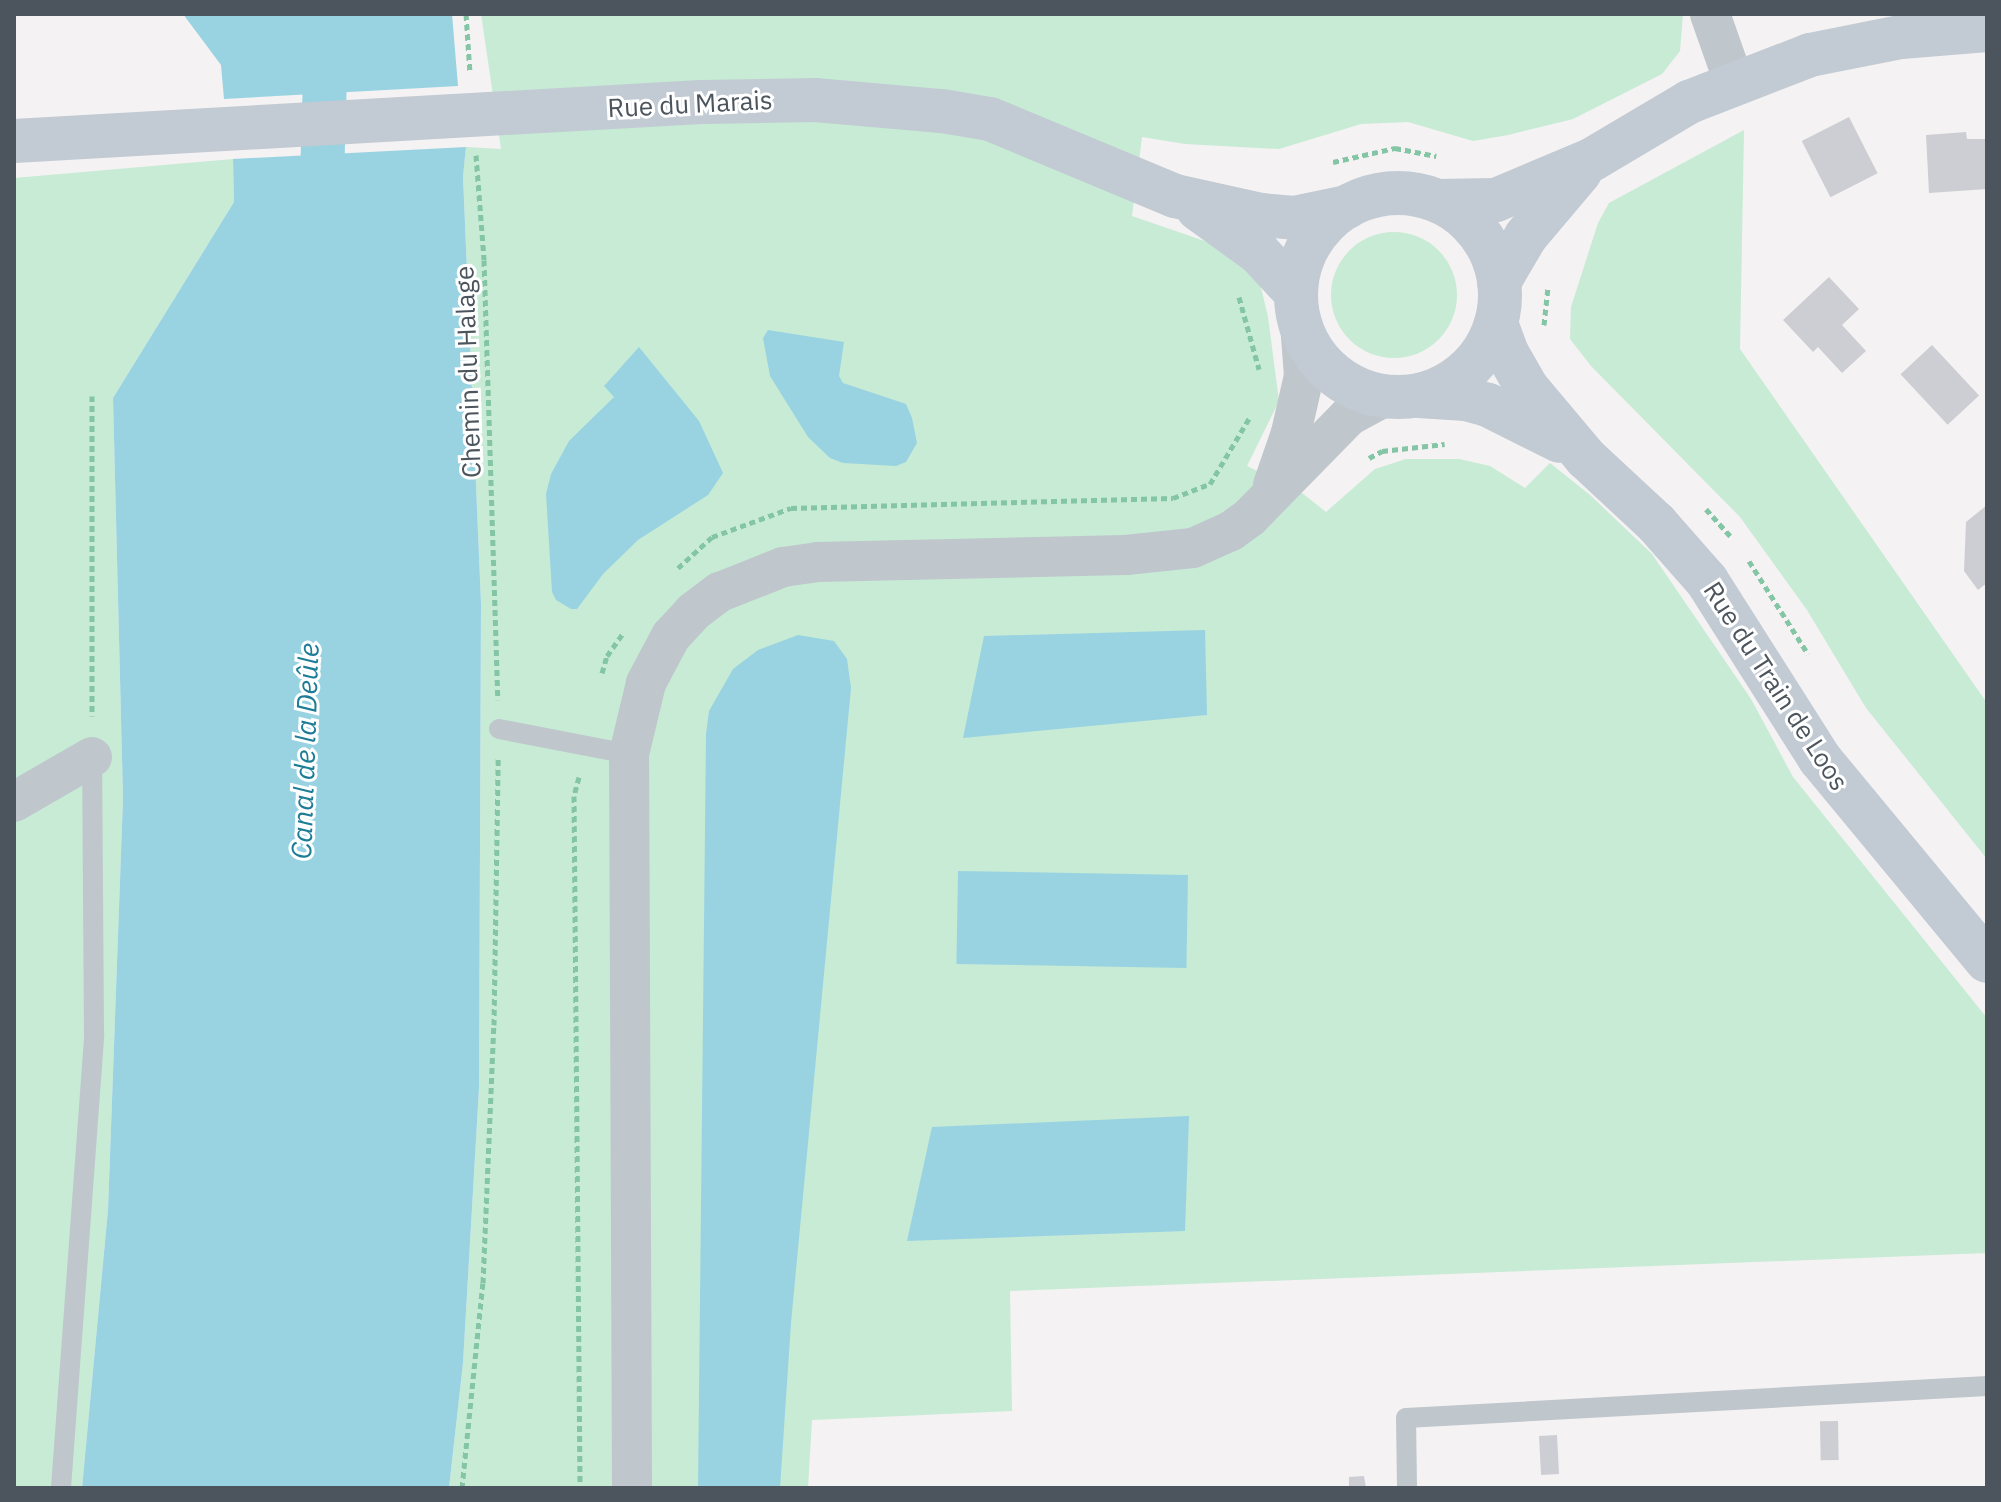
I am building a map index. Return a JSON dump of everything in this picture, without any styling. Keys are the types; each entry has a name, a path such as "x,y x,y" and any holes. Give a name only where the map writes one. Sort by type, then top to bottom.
{"street":[{"path":"1710,14 1734,82"},
{"path":"1268,496 1283,456 1304,376 1298,308 1301,264 1314,237 1347,207 1376,195 1408,193 1438,201 1496,200 1593,159 1689,102 1810,55 1859,44 1987,30"},
{"name":"Rue du Marais","path":"14,141 778,99 969,114 1031,133 1175,196 1261,215 1294,218 1347,207"},
{"path":"632,1488 629,754 646,683 671,636 693,612 720,592 749,577 817,562 1167,552 1193,548 1231,531 1349,416 1399,396 1437,389 1460,376 1486,347 1498,302 1535,224 1593,159"},
{"path":"1175,196 1216,220 1259,253 1298,308 1311,348 1337,377 1360,390 1399,396"},
{"path":"1438,201 1464,217 1484,240 1498,302"},
{"name":"Rue du Train de Loos","path":"1498,302 1507,353 1527,388 1586,458 1656,523 1707,581 1820,759 1987,961"},
{"name":"Rue du Train de Loos","path":"1399,396 1443,396 1488,405 1540,428 1586,458"},
{"path":"14,802 92,757"}],"lane":[{"path":"499,729 586,743 629,754"},
{"path":"61,1488 94,1034 92,757"},
{"path":"1407,1488 1406,1418 1987,1386"}],"path":[{"path":"466,14 471,76"},
{"path":"1321,167 1395,148 1440,156"},
{"name":"Chemin du Halage","path":"462,1488 483,1283 494,1025 499,729 484,260 476,153"},
{"path":"1236,283 1259,369 1259,382"},
{"path":"92,396 92,757"},
{"path":"1254,407 1243,432 1283,456"},
{"path":"1355,465 1382,451 1457,443"},
{"path":"580,1488 574,796 586,743"}],"green space":[{"path":"481,14 1683,14 1680,51 1662,74 1573,119 1508,135 1473,141 1408,122 1361,124 1279,149 1185,144 1142,137 1132,216 1254,258 1268,317 1279,401 1247,466 1302,493 1326,512 1375,469 1406,459 1459,459 1490,466 1525,488 1550,463 1590,495 1652,554 1751,699 1793,777 1987,1018 1987,1253 1010,1291 1012,1411 812,1420 808,1488 449,1488 463,1363 479,1088 481,603 463,175 466,147 501,149"},
{"path":"1744,130 1740,349 1987,703 1987,859 1866,708 1807,610 1740,517 1591,366 1570,339 1571,307 1598,223 1609,203"},
{"path":"233,159 234,202 113,398 123,798 108,1210 82,1488 14,1488 14,178"},
{"path":"1394,232 1418,237 1438,251 1452,271 1457,295 1452,319 1438,339 1418,353 1394,358 1370,353 1350,339 1336,319 1331,295 1336,271 1350,251 1370,237"}],"water":[{"path":"183,14 452,14 458,86 224,99 221,65"},
{"path":"466,147 463,176 481,603 479,1088 463,1363 449,1488 82,1488 108,1210 123,798 113,398 234,202 233,159"},
{"path":"768,330 844,342 839,376 843,383 906,404 917,443 906,462 896,466 843,463 830,458 808,437 770,376 763,338"},
{"path":"639,347 699,421 723,473 708,495 638,540 603,574 577,609 571,609 556,600 552,592 546,494 551,474 569,441 614,397 604,386"},
{"path":"1205,630 1207,715 963,738 984,636"},
{"path":"798,635 834,641 847,659 851,688 791,1323 780,1488 698,1488 706,734 709,711 733,669 758,650"},
{"path":"958,871 1188,875 1186,968 956,964"},
{"path":"1189,1116 1185,1231 907,1241 932,1127"}],"building":[{"path":"1849,117 1878,173 1830,197 1802,141"},
{"path":"1966,132 1967,139 1987,139 1987,189 1929,193 1926,135"},
{"path":"1829,277 1859,309 1842,325 1866,351 1842,373 1818,347 1813,352 1783,320"},
{"path":"1932,345 1979,395 1948,425 1901,374"},
{"path":"1987,505 1987,583 1978,590 1964,571 1966,522"},
{"path":"1820,1421 1838,1421 1839,1460 1821,1460"},
{"path":"1557,1435 1559,1474 1541,1475 1539,1436"},
{"path":"1364,1476 1366,1488 1349,1488 1349,1477"}],"waterway":[{"name":"Canal de la Deûle","path":"312,14 325,77 321,214"}]}
